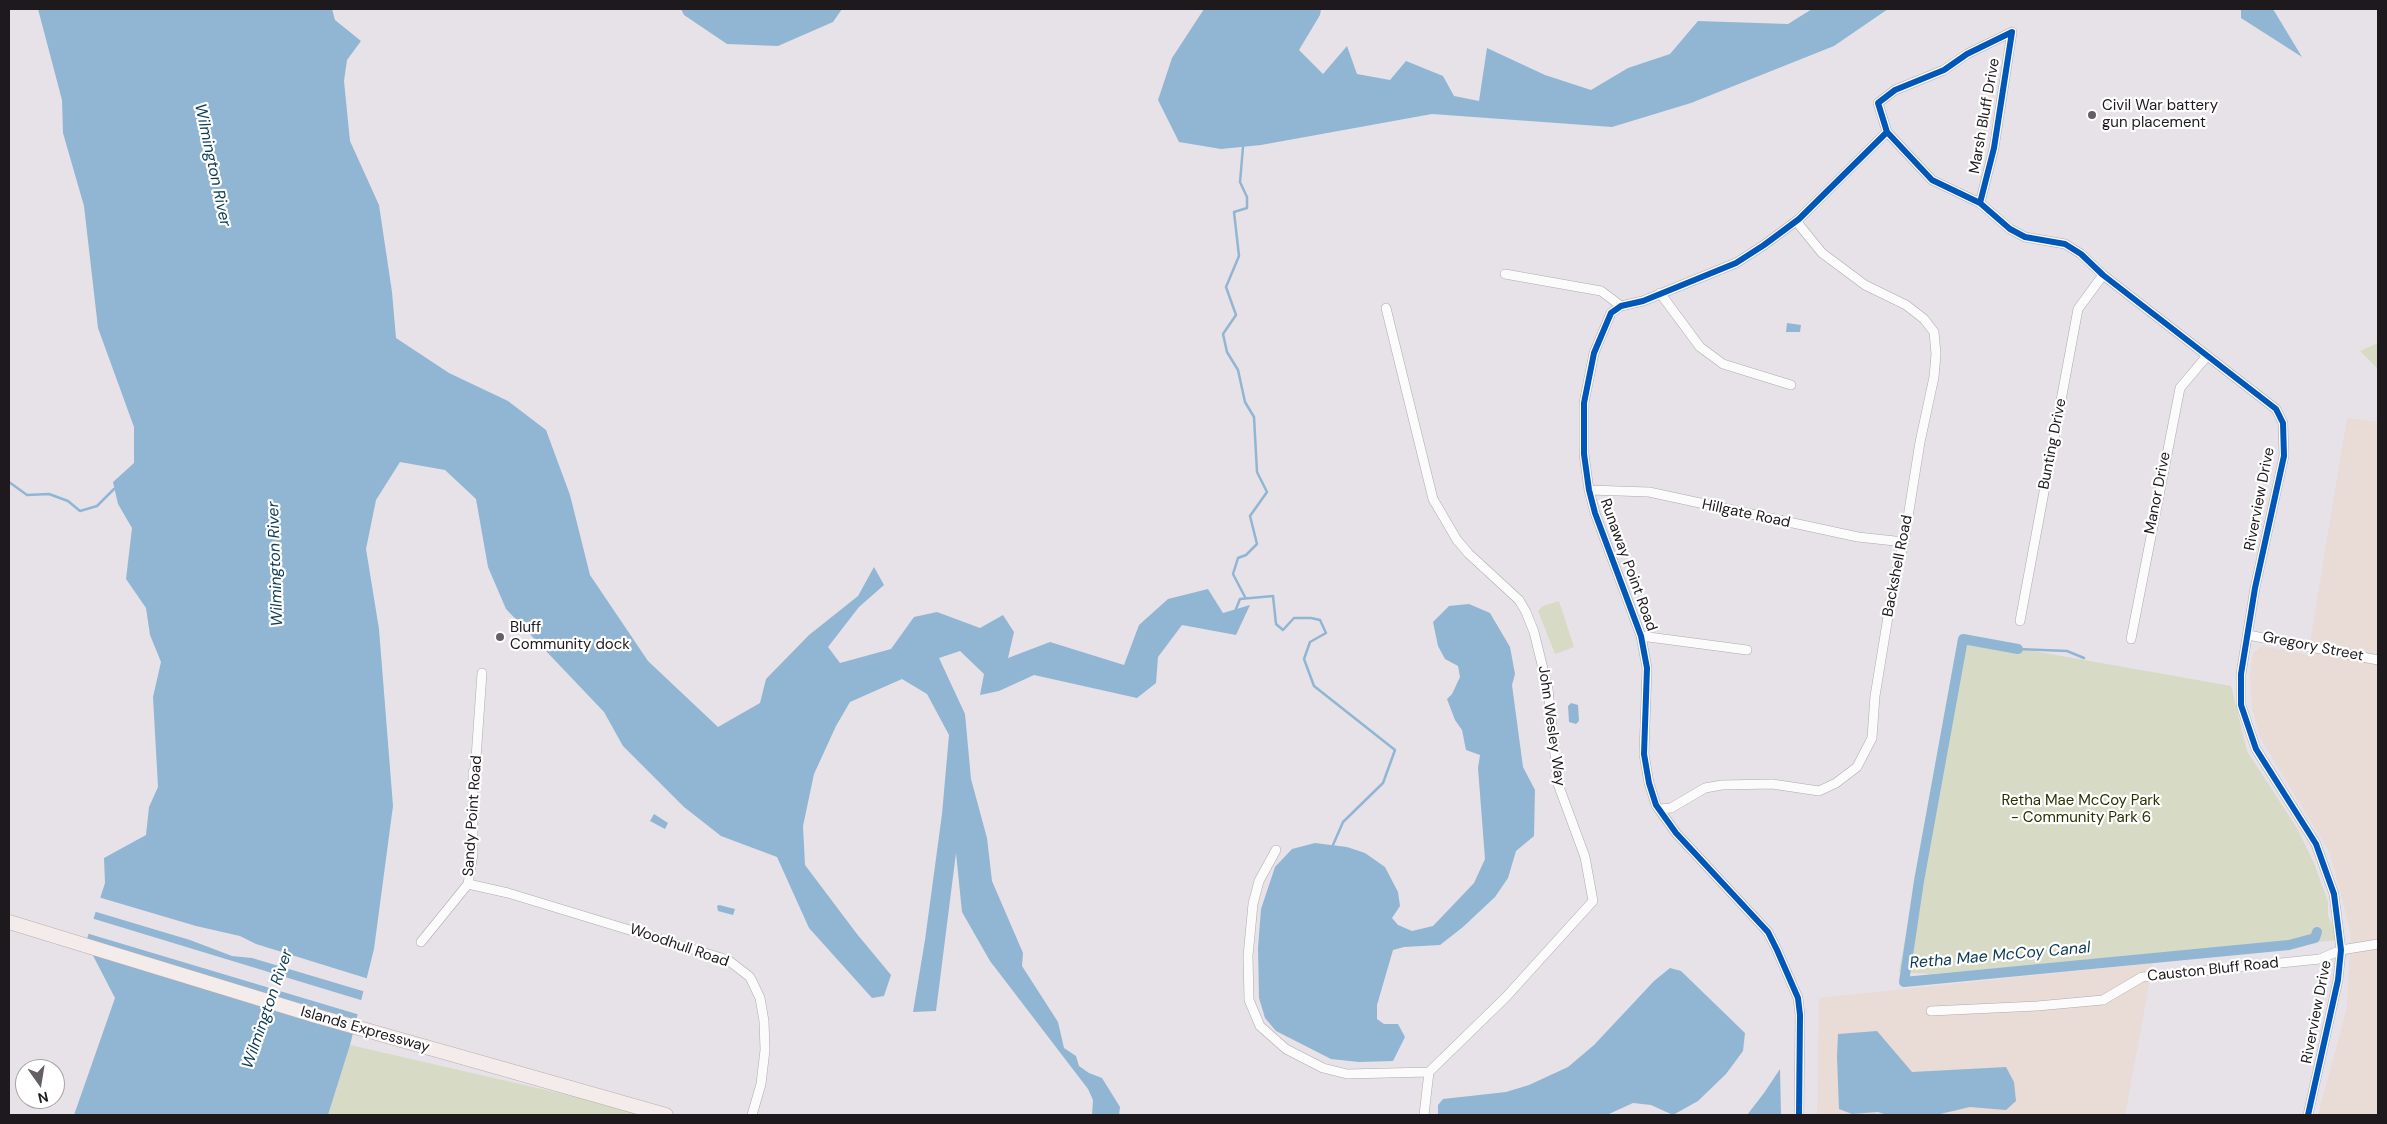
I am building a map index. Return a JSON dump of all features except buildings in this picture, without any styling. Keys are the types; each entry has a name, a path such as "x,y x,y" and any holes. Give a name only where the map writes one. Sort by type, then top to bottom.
{"main road":[{"name":"Islands Expressway","path":"9,922 313,1015 666,1115"}],"street":[{"name":"Riverview Drive","path":"2012,32 1967,54 1944,70 1895,90 1878,103 1887,132 1932,180 1980,203 2017,233 2025,237 2065,244 2081,254 2103,275 2276,410 2283,423 2284,456 2255,588 2241,674 2241,705 2256,749 2316,844 2334,894 2341,950 2338,980 2308,1115"},
{"name":"Marsh Bluff Drive","path":"1980,203 1994,148 2012,32"},
{"path":"1505,274 1601,292 1621,306 1642,301 1736,263 1796,221 1887,132"},
{"name":"Backshell Road","path":"1660,809 1671,808 1705,788 1722,785 1772,784 1819,791 1836,783 1857,767 1872,738 1875,696 1893,586 1904,542 1920,442 1934,378 1936,354 1934,332 1924,319 1906,304 1866,285 1848,274 1822,252 1796,221"},
{"name":"Bunting Drive","path":"2020,621 2078,309 2103,275"},
{"path":"1660,293 1700,347 1723,364 1791,385"},
{"name":"Runaway Point Road","path":"1621,306 1611,313 1600,336 1588,379 1584,403 1584,454 1589,490 1595,513 1641,636 1647,676 1644,754 1649,783 1656,805 1680,837 1768,932 1777,950 1798,998 1799,1115"},
{"name":"John Wesley Way","path":"1386,308 1435,505 1469,554 1519,600 1534,632 1548,689 1558,784 1585,857 1593,901 1506,997 1429,1072"},
{"name":"Manor Drive","path":"2130,639 2180,388 2207,356"},
{"name":"Hillgate Road","path":"1589,490 1649,492 1850,535 1904,542"},
{"name":"Gregory Street","path":"2248,635 2378,660"},
{"path":"1641,636 1746,650"},
{"name":"Sandy Point Road","path":"421,942 468,884 473,854 473,772 475,772 482,673"},
{"path":"1276,850 1259,881 1251,922 1248,960 1249,1000 1260,1026 1286,1049 1323,1068 1348,1074 1429,1072 1424,1115"},
{"name":"Woodhull Road","path":"468,884 508,893 728,960 748,975 760,998 764,1021 765,1050 764,1068 752,1115"},
{"name":"Causton Bluff Road","path":"1931,1011 2037,1006 2103,1000 2142,977 2320,959 2341,950 2378,944"}],"shaded area":[{"path":"2347,418 2377,422 2378,420 2378,1115 2318,1115 2347,1008 2351,934 2330,853 2260,738 2252,708 2250,677 2253,653 2263,646 2308,655"},
{"path":"2153,963 2125,1115 1817,1115 1819,998"}],"green space":[{"path":"2378,343 2378,369 2360,351"},
{"path":"1559,601 1574,647 1555,654 1538,611 1543,606"},
{"name":"Retha Mae McCoy Park - Community Park 6","path":"1960,638 2231,686 2247,751 2297,828 2314,863 2328,902 2328,916 2340,940 1930,974 1899,972"},
{"path":"350,1045 655,1115 328,1115"}],"water":[{"name":"Wilmington River","path":"38,9 332,9 335,20 361,41 347,60 344,81 350,141 379,205 392,292 396,338 449,373 508,401 546,430 570,495 590,575 648,661 718,727 760,703 766,679 809,635 858,596 874,567 884,585 859,607 828,647 840,663 891,649 914,617 937,612 980,628 1003,615 1014,632 1008,658 1050,642 1124,665 1139,625 1168,599 1208,589 1223,613 1250,605 1236,635 1182,625 1158,657 1156,683 1137,698 1034,675 999,691 980,695 984,674 960,651 939,658 965,714 971,779 987,838 992,881 1023,953 1022,966 1058,1022 1064,1048 1076,1056 1079,1066 1089,1073 1102,1078 1120,1107 1119,1115 1092,1115 1093,1100 1088,1089 990,961 962,912 956,853 936,1011 913,1012 942,814 949,735 927,694 902,679 850,702 836,726 814,774 803,826 805,865 857,934 891,975 884,996 872,998 809,928 777,857 721,836 684,807 623,746 604,712 506,609 488,567 476,499 445,470 400,462 376,500 366,549 379,629 393,806 374,949 350,1045 328,1115 74,1115 115,998 86,942 105,883 104,858 146,835 149,807 158,787 153,697 161,662 150,635 146,608 126,579 132,528 118,504 113,482 134,463 134,427 98,328 84,206 63,133 62,100"},
{"path":"681,9 842,9 833,22 778,46 727,44 684,15"},
{"path":"1204,9 1321,9 1320,15 1299,50 1323,74 1347,46 1357,74 1390,80 1406,61 1443,76 1454,96 1479,101 1487,48 1545,75 1591,90 1628,68 1670,54 1698,21 1788,24 1812,9 1888,9 1834,46 1691,103 1612,127 1432,114 1261,145 1221,149 1179,142 1158,100 1172,58"},
{"path":"2241,9 2273,9 2302,57 2241,18"},
{"path":"1787,323 1801,325 1800,332 1786,332"},
{"path":"1469,604 1490,613 1510,647 1515,674 1512,685 1523,767 1535,790 1534,836 1516,851 1508,878 1495,897 1463,927 1440,945 1404,947 1393,950 1377,1005 1377,1019 1384,1024 1398,1024 1405,1037 1393,1061 1359,1062 1331,1059 1276,1031 1265,1018 1259,998 1258,948 1261,909 1275,867 1292,849 1315,843 1347,847 1365,853 1385,867 1398,892 1400,906 1392,918 1398,925 1412,931 1433,926 1474,883 1485,859 1478,768 1480,755 1466,750 1462,730 1455,720 1447,699 1452,694 1460,677 1458,666 1445,659 1438,646 1433,622 1449,606"},
{"path":"1571,703 1578,705 1579,721 1576,724 1569,722 1568,706"},
{"path":"654,814 668,823 665,829 650,821"},
{"path":"717,906 735,909 733,915 718,911"},
{"path":"1670,968 1681,971 1745,1033 1743,1051 1726,1074 1698,1101 1673,1115 1651,1105 1633,1103 1609,1114 1598,1115 1438,1115 1438,1105 1443,1099 1506,1092 1529,1085 1568,1067 1594,1045 1654,981"},
{"path":"1877,1031 1912,1072 2006,1067 2014,1082 2016,1101 2006,1110 1970,1107 1936,1115 1887,1115 1878,1112 1852,1114 1839,1109 1838,1034"},
{"path":"1780,1069 1781,1115 1747,1115 1764,1093"}],"pier":[{"path":"98,897 196,926 240,936 256,944 369,979 366,992 252,958 232,956 190,940 93,911"},
{"path":"91,918 364,1001 360,1015 86,933"}],"waterway":[{"path":"1243,147 1240,182 1247,197 1247,208 1234,212 1239,256 1226,287 1236,315 1223,334 1227,352 1238,370 1245,402 1254,417 1257,472 1267,492 1250,516 1257,544 1246,555 1238,558 1233,574 1245,597"},
{"path":"9,482 27,495 49,494 68,501 80,511 97,506 114,489"},
{"path":"1236,609 1240,599 1273,596 1276,624 1283,630 1294,618 1320,620 1326,633 1310,642 1304,659 1314,686 1395,750 1383,783 1343,822 1333,845"},
{"name":"Retha Mae McCoy Canal","path":"2018,649 1963,639 1919,881 1904,982 2289,945 2315,938 2317,932"},
{"path":"2018,649 2067,651 2084,658"}],"cycle path":[{"path":"1980,203 1994,148 2012,32 1967,54 1944,70 1895,90 1878,103 1887,132 1932,180 1980,203 2010,229 2025,237 2065,244 2081,254 2103,275 2276,409 2283,423 2284,456 2255,588 2241,674 2241,705 2256,749 2316,844 2334,894 2341,950 2338,980 2308,1115"},
{"path":"1799,1115 1800,1015 1798,998 1777,950 1768,932 1676,833 1656,805 1649,783 1644,754 1647,668 1641,636 1595,513 1589,490 1584,454 1584,403 1594,353 1611,313 1621,306 1643,301 1736,263 1764,245 1799,219 1887,132"}],"place":[{"name":"Civil War battery gun placement","path":"2092,115"},
{"name":"Bluff Community dock","path":"500,637"}]}
